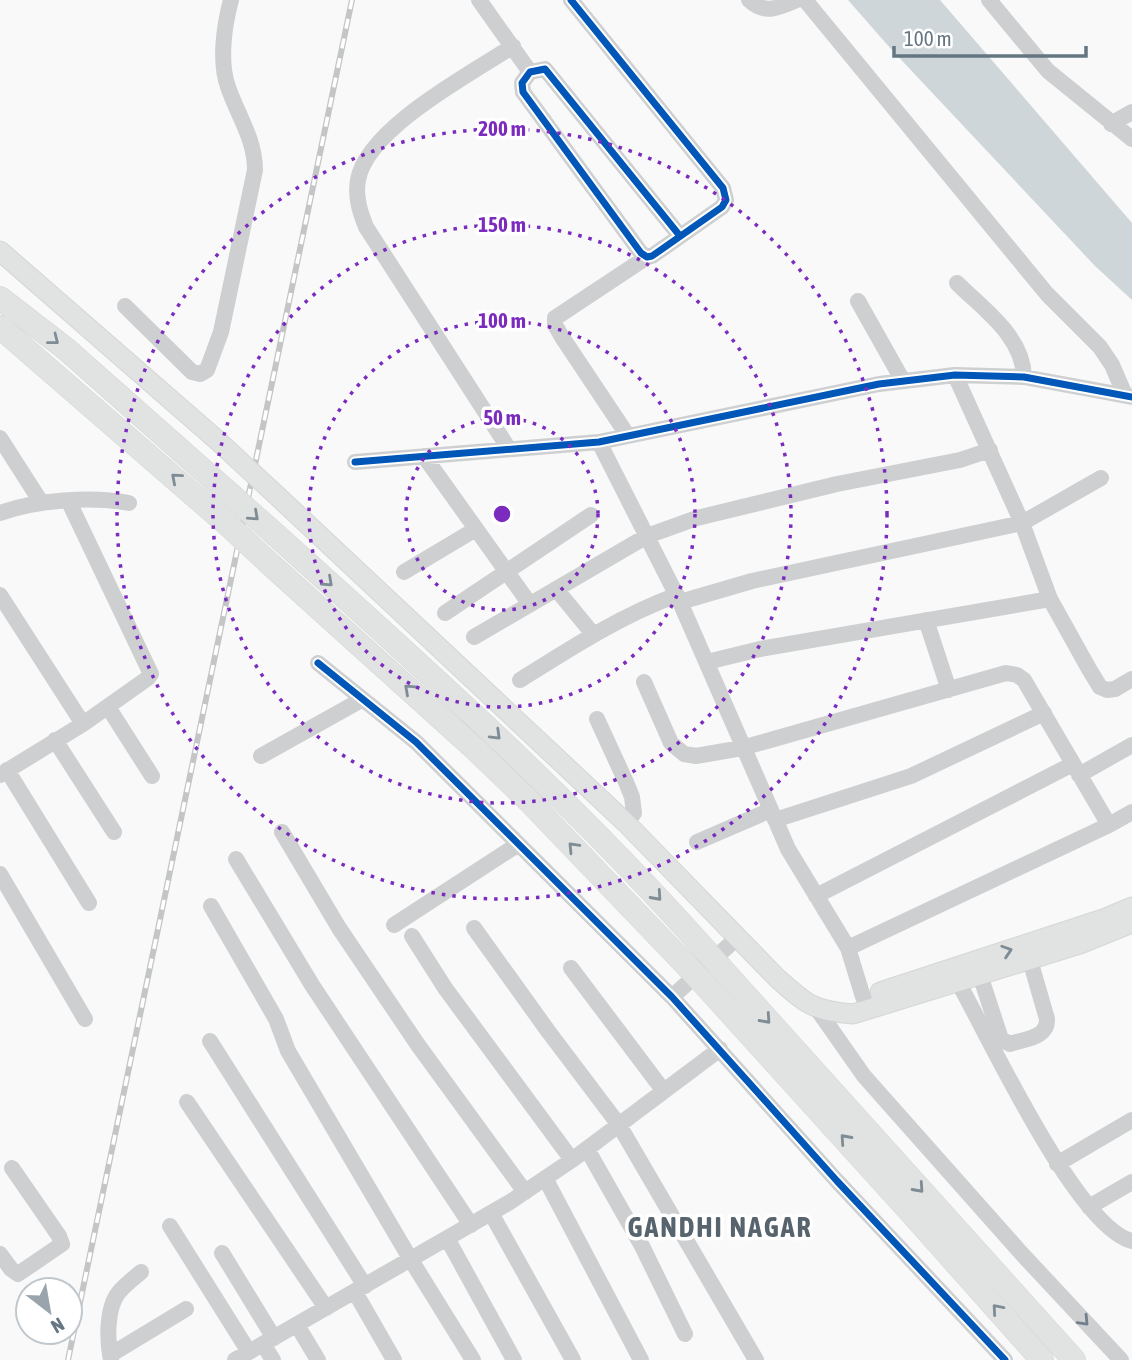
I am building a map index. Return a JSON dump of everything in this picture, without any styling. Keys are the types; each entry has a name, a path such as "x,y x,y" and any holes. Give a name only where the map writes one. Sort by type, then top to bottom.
{"highway":[{"path":"0,298 66,349 231,495 477,716 544,781 653,892 1074,1360"},
{"path":"0,327 227,524 482,756 557,830 704,984 1042,1360"}],"main road":[{"path":"0,251 217,440 288,506 626,823 798,997 822,1011 853,1013 1080,944 1132,923"},
{"path":"822,1011 1107,918 1132,907"}],"street":[{"path":"125,306 192,372 200,374 207,370 221,332 255,170 252,144 228,86 223,66 231,0"},
{"path":"479,0 530,72"},
{"path":"571,0 726,194 722,206 652,256 555,318 555,325 562,337 628,436"},
{"path":"749,0 764,10 797,0"},
{"path":"805,0 1031,275 1100,347 1129,396"},
{"path":"989,0 1048,71 1132,139"},
{"path":"509,449 366,227 358,205 358,179 368,155 381,139 412,112 513,46"},
{"path":"647,257 641,253 527,100 523,83 530,72 545,69 551,74 680,236"},
{"path":"1111,124 1132,112"},
{"path":"957,283 1007,333 1024,363 1024,377"},
{"path":"858,301 903,381"},
{"path":"355,462 599,442 880,384 955,375 1024,377 1129,396"},
{"path":"955,375 1021,523 1050,599 1100,687 1115,689 1132,679"},
{"path":"0,438 41,502"},
{"path":"599,442 679,598 788,849 848,948 863,997"},
{"path":"474,637 647,536 697,518 873,476 960,460 990,450"},
{"path":"424,456 529,603"},
{"path":"520,680 593,634 646,606 1021,523 1101,478"},
{"path":"0,513 41,502 100,500 129,503"},
{"path":"69,502 150,669 148,678 83,724 4,773 89,903"},
{"path":"445,613 591,515"},
{"path":"404,572 476,529"},
{"path":"556,589 593,634"},
{"path":"0,595 83,724"},
{"path":"707,662 760,649 1050,599"},
{"path":"926,620 949,690"},
{"path":"318,663 416,742 673,997 996,1357"},
{"path":"644,682 671,743 676,750 696,756 742,748 1006,673 1017,675 1024,680 1109,825"},
{"path":"261,756 363,699"},
{"path":"108,707 152,776"},
{"path":"696,842 773,815 911,776 948,761 1044,713"},
{"path":"597,719 632,797 634,813 626,823"},
{"path":"55,740 114,832"},
{"path":"816,896 1132,745"},
{"path":"848,948 1132,812"},
{"path":"282,832 339,928 418,1045 525,1192"},
{"path":"394,925 517,845"},
{"path":"236,859 312,985 471,1225"},
{"path":"0,874 85,1019"},
{"path":"211,906 260,988 288,1051 473,1360"},
{"path":"474,928 619,1125 756,1360"},
{"path":"412,936 445,988 572,1160"},
{"path":"673,997 737,938"},
{"path":"980,975 1001,1039 1010,1044 1042,1034 1046,1030 1047,1019 1030,960"},
{"path":"571,968 663,1090"},
{"path":"958,982 1057,1164 1089,1207 1115,1234 1132,1241"},
{"path":"822,1011 864,1076 1022,1254 1121,1360"},
{"path":"210,1041 360,1289 394,1360"},
{"path":"255,1348 525,1192 720,1049"},
{"path":"187,1102 326,1308"},
{"path":"1057,1164 1132,1120"},
{"path":"587,1149 642,1245 685,1334"},
{"path":"0,1254 18,1274 62,1244 12,1168"},
{"path":"545,1178 640,1360"},
{"path":"1089,1207 1132,1182"},
{"path":"491,1213 573,1360"},
{"path":"170,1226 255,1348 273,1360"},
{"path":"447,1238 514,1360"},
{"path":"222,1253 255,1348"},
{"path":"110,1357 110,1316 113,1304 118,1292 141,1272"},
{"path":"110,1357 186,1309"},
{"path":"297,1325 318,1360"}],"shaded area":[{"path":"848,0 940,0 1132,223 1132,300 1095,266"}],"railway":[{"path":"68,1360 352,0"}],"cycle path":[{"path":"571,0 723,188 726,200 722,207 652,256 647,257 641,253 523,92 522,83 530,72 545,69 680,236"},
{"path":"355,462 599,442 879,384 955,375 1024,377 1132,397"},
{"path":"318,663 416,742 672,997 837,1181 1005,1360"}],"district":[{"name":"GANDHI NAGAR","path":"720,1227"}]}
